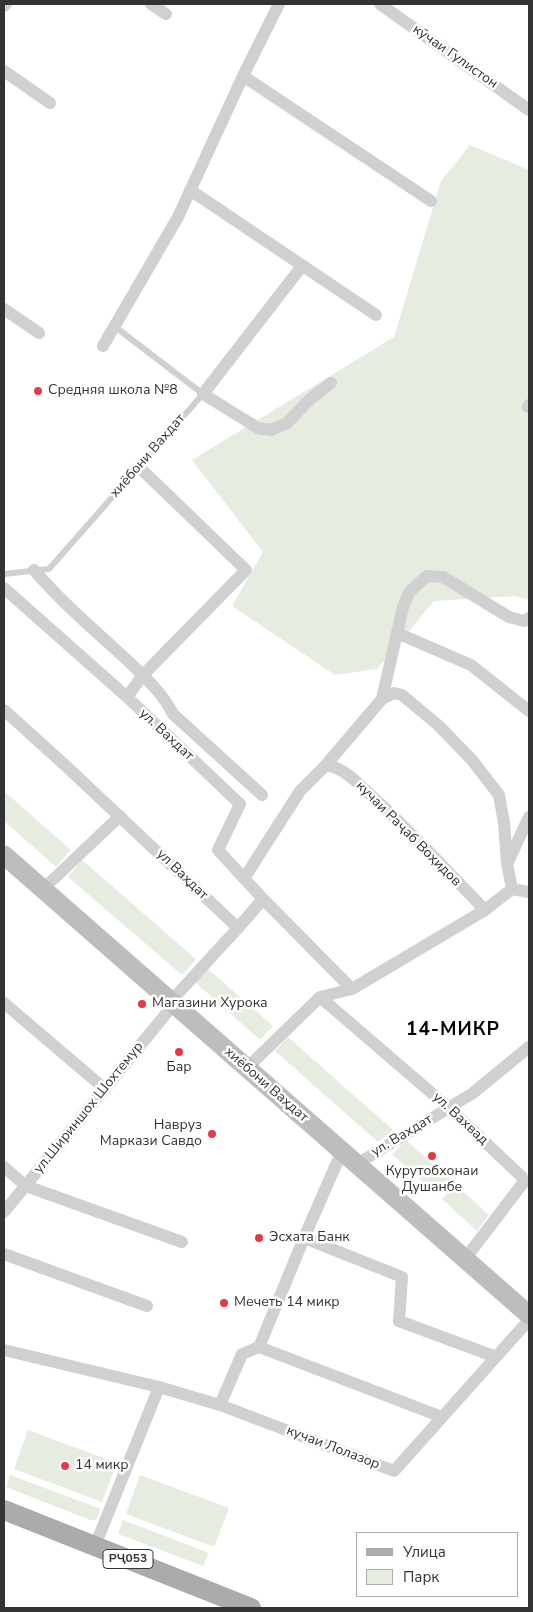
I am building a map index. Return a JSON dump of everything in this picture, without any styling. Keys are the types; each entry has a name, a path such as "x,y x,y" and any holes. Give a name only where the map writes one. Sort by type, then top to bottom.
{"main road":[{"name":"хиёбони Ваҳдат","path":"4,855 529,1315"},
{"name":"РҶ053","path":"4,1510 251,1608"}],"street":[{"path":"151,4 166,14"},
{"path":"103,346 178,217 243,76 279,4"},
{"name":"кӯчаи Гулистон","path":"381,4 529,110"},
{"path":"4,72 50,103"},
{"path":"243,76 431,201"},
{"path":"190,190 376,316"},
{"path":"302,266 204,394 258,428 271,430 287,423 310,399 331,383"},
{"path":"4,309 39,333"},
{"path":"126,697 143,675 246,570 139,467"},
{"path":"34,570 56,595 143,675 169,706 173,714 262,795"},
{"path":"382,699 403,607 410,591 427,576 443,577 508,617 524,621 529,618"},
{"name":"ул. Вахдат","path":"4,588 126,697 240,804 218,850 245,877 263,899"},
{"path":"397,633 471,665 529,711"},
{"path":"245,877 300,791 326,765 382,699 394,693 402,695 438,726 472,760 499,795 512,889"},
{"name":"ул Ваҳдат","path":"4,710 68,766 238,928"},
{"name":"кучаи Раҷаб Воҳидов","path":"326,765 336,766 350,777 400,823 484,910"},
{"path":"43,890 120,816"},
{"path":"507,863 529,817"},
{"path":"247,1068 320,997 352,988 484,910 512,889 529,892"},
{"path":"172,1002 263,899 352,988"},
{"name":"ул. Вахвад","path":"320,997 449,1108 522,1177 524,1181 465,1259"},
{"name":"ул.Шириншох Шохтемур","path":"4,1212 105,1089 172,1002"},
{"path":"4,1003 105,1089"},
{"name":"ул. Вахдат","path":"357,1164 473,1093 529,1047"},
{"path":"260,1347 302,1241 342,1151"},
{"path":"4,1167 26,1186 182,1242"},
{"path":"302,1241 402,1277 399,1321 493,1360"},
{"path":"4,1254 147,1306"},
{"name":"кучаи Лолазор","path":"4,1350 159,1386 220,1405 394,1471 529,1320"},
{"path":"220,1405 242,1354 260,1347 442,1417"},
{"path":"95,1546 159,1386"}],"lane":[{"path":"114,326 204,394"},
{"name":"хиёбони Вахдат","path":"4,574 49,569 204,394"}],"green space":[{"path":"470,145 529,170 529,600 516,596 434,601 377,669 335,675 232,606 263,552 192,460 394,337 441,181"},
{"path":"4,791 71,850 56,867 4,821"},
{"path":"82,860 196,959 182,975 68,877"},
{"path":"208,969 273,1026 260,1040 195,982"},
{"path":"288,1037 393,1130 378,1142 275,1051"},
{"path":"406,1140 450,1180 436,1194 392,1154"},
{"path":"455,1184 489,1215 477,1231 442,1199"},
{"name":"14 микр","path":"28,1430 117,1463 102,1502 14,1469"},
{"path":"10,1475 96,1507 100,1509 98,1517 95,1520 90,1520 6,1487"},
{"path":"140,1475 229,1508 214,1547 126,1514"},
{"path":"123,1520 209,1553 203,1566 118,1534"}],"place":[{"name":"Средняя школа №8","path":"38,391"},
{"name":"Магазини Хурока","path":"142,1004"},
{"name":"Бар","path":"179,1052"},
{"name":"Навруз Маркази Савдо","path":"212,1134"},
{"name":"Курутобхонаи Душанбе","path":"432,1156"},
{"name":"Эсхата Банк","path":"259,1238"},
{"name":"Мечеть 14 микр","path":"224,1303"},
{"name":"14 микр","path":"65,1466"}],"district":[{"name":"14-МИКР","path":"453,1030"}]}
